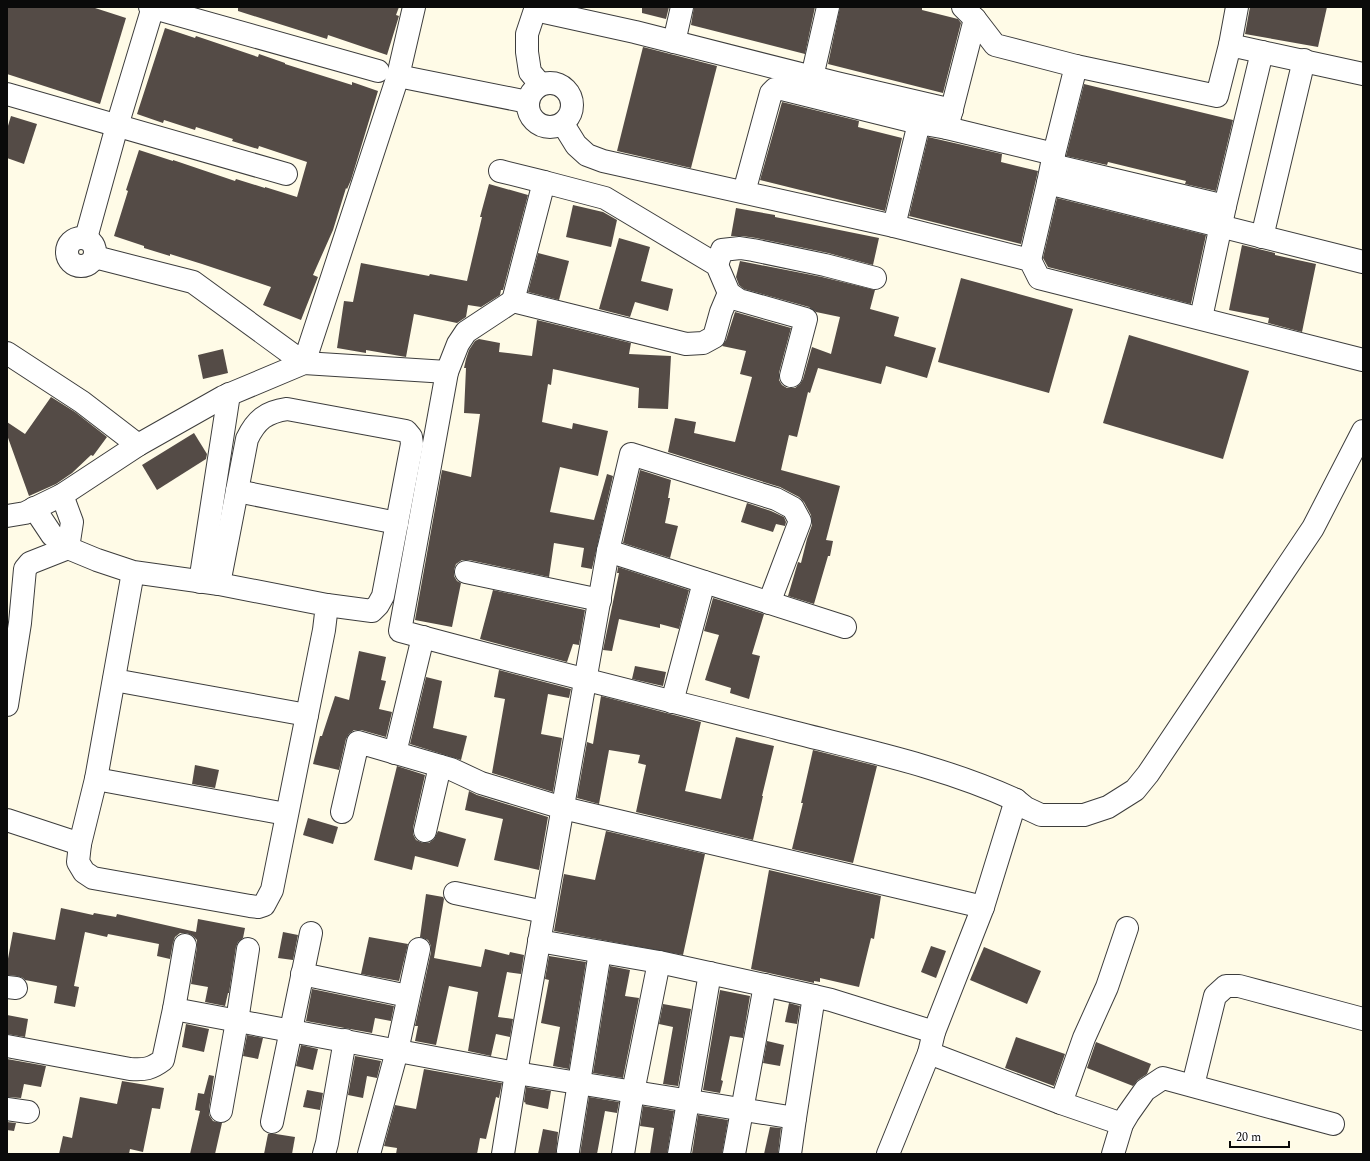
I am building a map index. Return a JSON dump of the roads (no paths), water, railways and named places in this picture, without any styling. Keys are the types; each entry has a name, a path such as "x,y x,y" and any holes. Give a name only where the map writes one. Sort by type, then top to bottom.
{"street":[{"path":"304,363 193,282 90,247 117,126 152,7 388,74 528,102"},
{"path":"304,363 388,74 414,7"},
{"path":"674,42 682,7"},
{"path":"812,77 828,7"},
{"path":"969,13 995,45 1076,66 1217,96 1230,45 1237,7"},
{"path":"540,84 530,72 527,52 527,34 536,8 812,77 950,119 1051,167 1223,216 1262,237 1363,262"},
{"path":"950,119 969,13"},
{"path":"1230,45 1363,74"},
{"path":"1201,318 1223,216 1262,52"},
{"path":"1262,237 1304,60"},
{"path":"1076,66 1030,260 1039,278 1363,360"},
{"path":"553,82 566,88 572,100 572,113 563,124 553,127 543,126 534,121 529,112 528,102 532,92 540,84 553,82"},
{"path":"744,192 770,93 775,89 782,89 919,123 950,119"},
{"path":"7,94 286,174"},
{"path":"894,226 919,123"},
{"path":"563,124 576,145 587,155 604,161 894,226 1030,260"},
{"path":"500,171 606,198 717,265 729,293 739,300 806,319 791,376"},
{"path":"544,182 512,301 466,332 458,344 446,372 400,631 585,680 927,767 986,786 1016,800 1026,808 1040,815 1084,815 1108,806 1135,790 1148,774 1313,528 1363,431"},
{"path":"717,265 722,250 740,248 817,263 875,278"},
{"path":"512,301 686,344 703,343 714,337 721,312 729,293"},
{"path":"7,353 82,402 138,445"},
{"path":"7,516 25,513 62,495 138,445 230,394 304,363 446,372"},
{"path":"210,583 230,394"},
{"path":"34,508 52,534 68,548 97,560 133,572 210,583 327,605 372,611 378,605 383,596 412,444 411,437 406,431 287,409 277,410 262,417 253,427 247,439 236,491 210,583"},
{"path":"503,1154 608,551 631,454 776,499 793,508 800,520 769,602"},
{"path":"236,491 397,523"},
{"path":"62,495 72,522 68,548"},
{"path":"7,704 20,624 25,569 30,563 68,548"},
{"path":"608,551 845,627"},
{"path":"133,572 96,779 80,844 78,862 84,872 93,878 258,906 264,905 272,890 324,630 327,605"},
{"path":"466,572 600,600"},
{"path":"672,702 704,582"},
{"path":"394,753 422,637"},
{"path":"114,680 307,715"},
{"path":"342,812 358,742 452,769 481,783 563,808 983,907"},
{"path":"425,831 440,766"},
{"path":"96,779 286,814"},
{"path":"888,1154 932,1043 983,907 1016,800"},
{"path":"7,820 80,844"},
{"path":"455,893 544,912"},
{"path":"1061,1103 1084,1038 1107,987 1127,928"},
{"path":"272,1122 311,933"},
{"path":"539,941 659,962 831,1000 932,1043 1061,1103 1122,1124"},
{"path":"7,1046 130,1069 154,1067 163,1060 174,1009 185,945"},
{"path":"221,1111 248,949"},
{"path":"369,1154 397,1050 419,949"},
{"path":"568,1151 600,952"},
{"path":"623,1154 633,1092 659,962"},
{"path":"679,1154 710,973"},
{"path":"302,974 408,996"},
{"path":"734,1154 765,985"},
{"path":"1193,1085 1215,996 1226,986 1239,986 1363,1019"},
{"path":"790,1154 814,996"},
{"path":"174,1009 516,1073 742,1108 795,1118"},
{"path":"324,1154 345,1040"},
{"path":"1113,1154 1122,1124 1145,1090 1163,1078 1333,1124"},
{"path":"7,1108 28,1112"}]}
